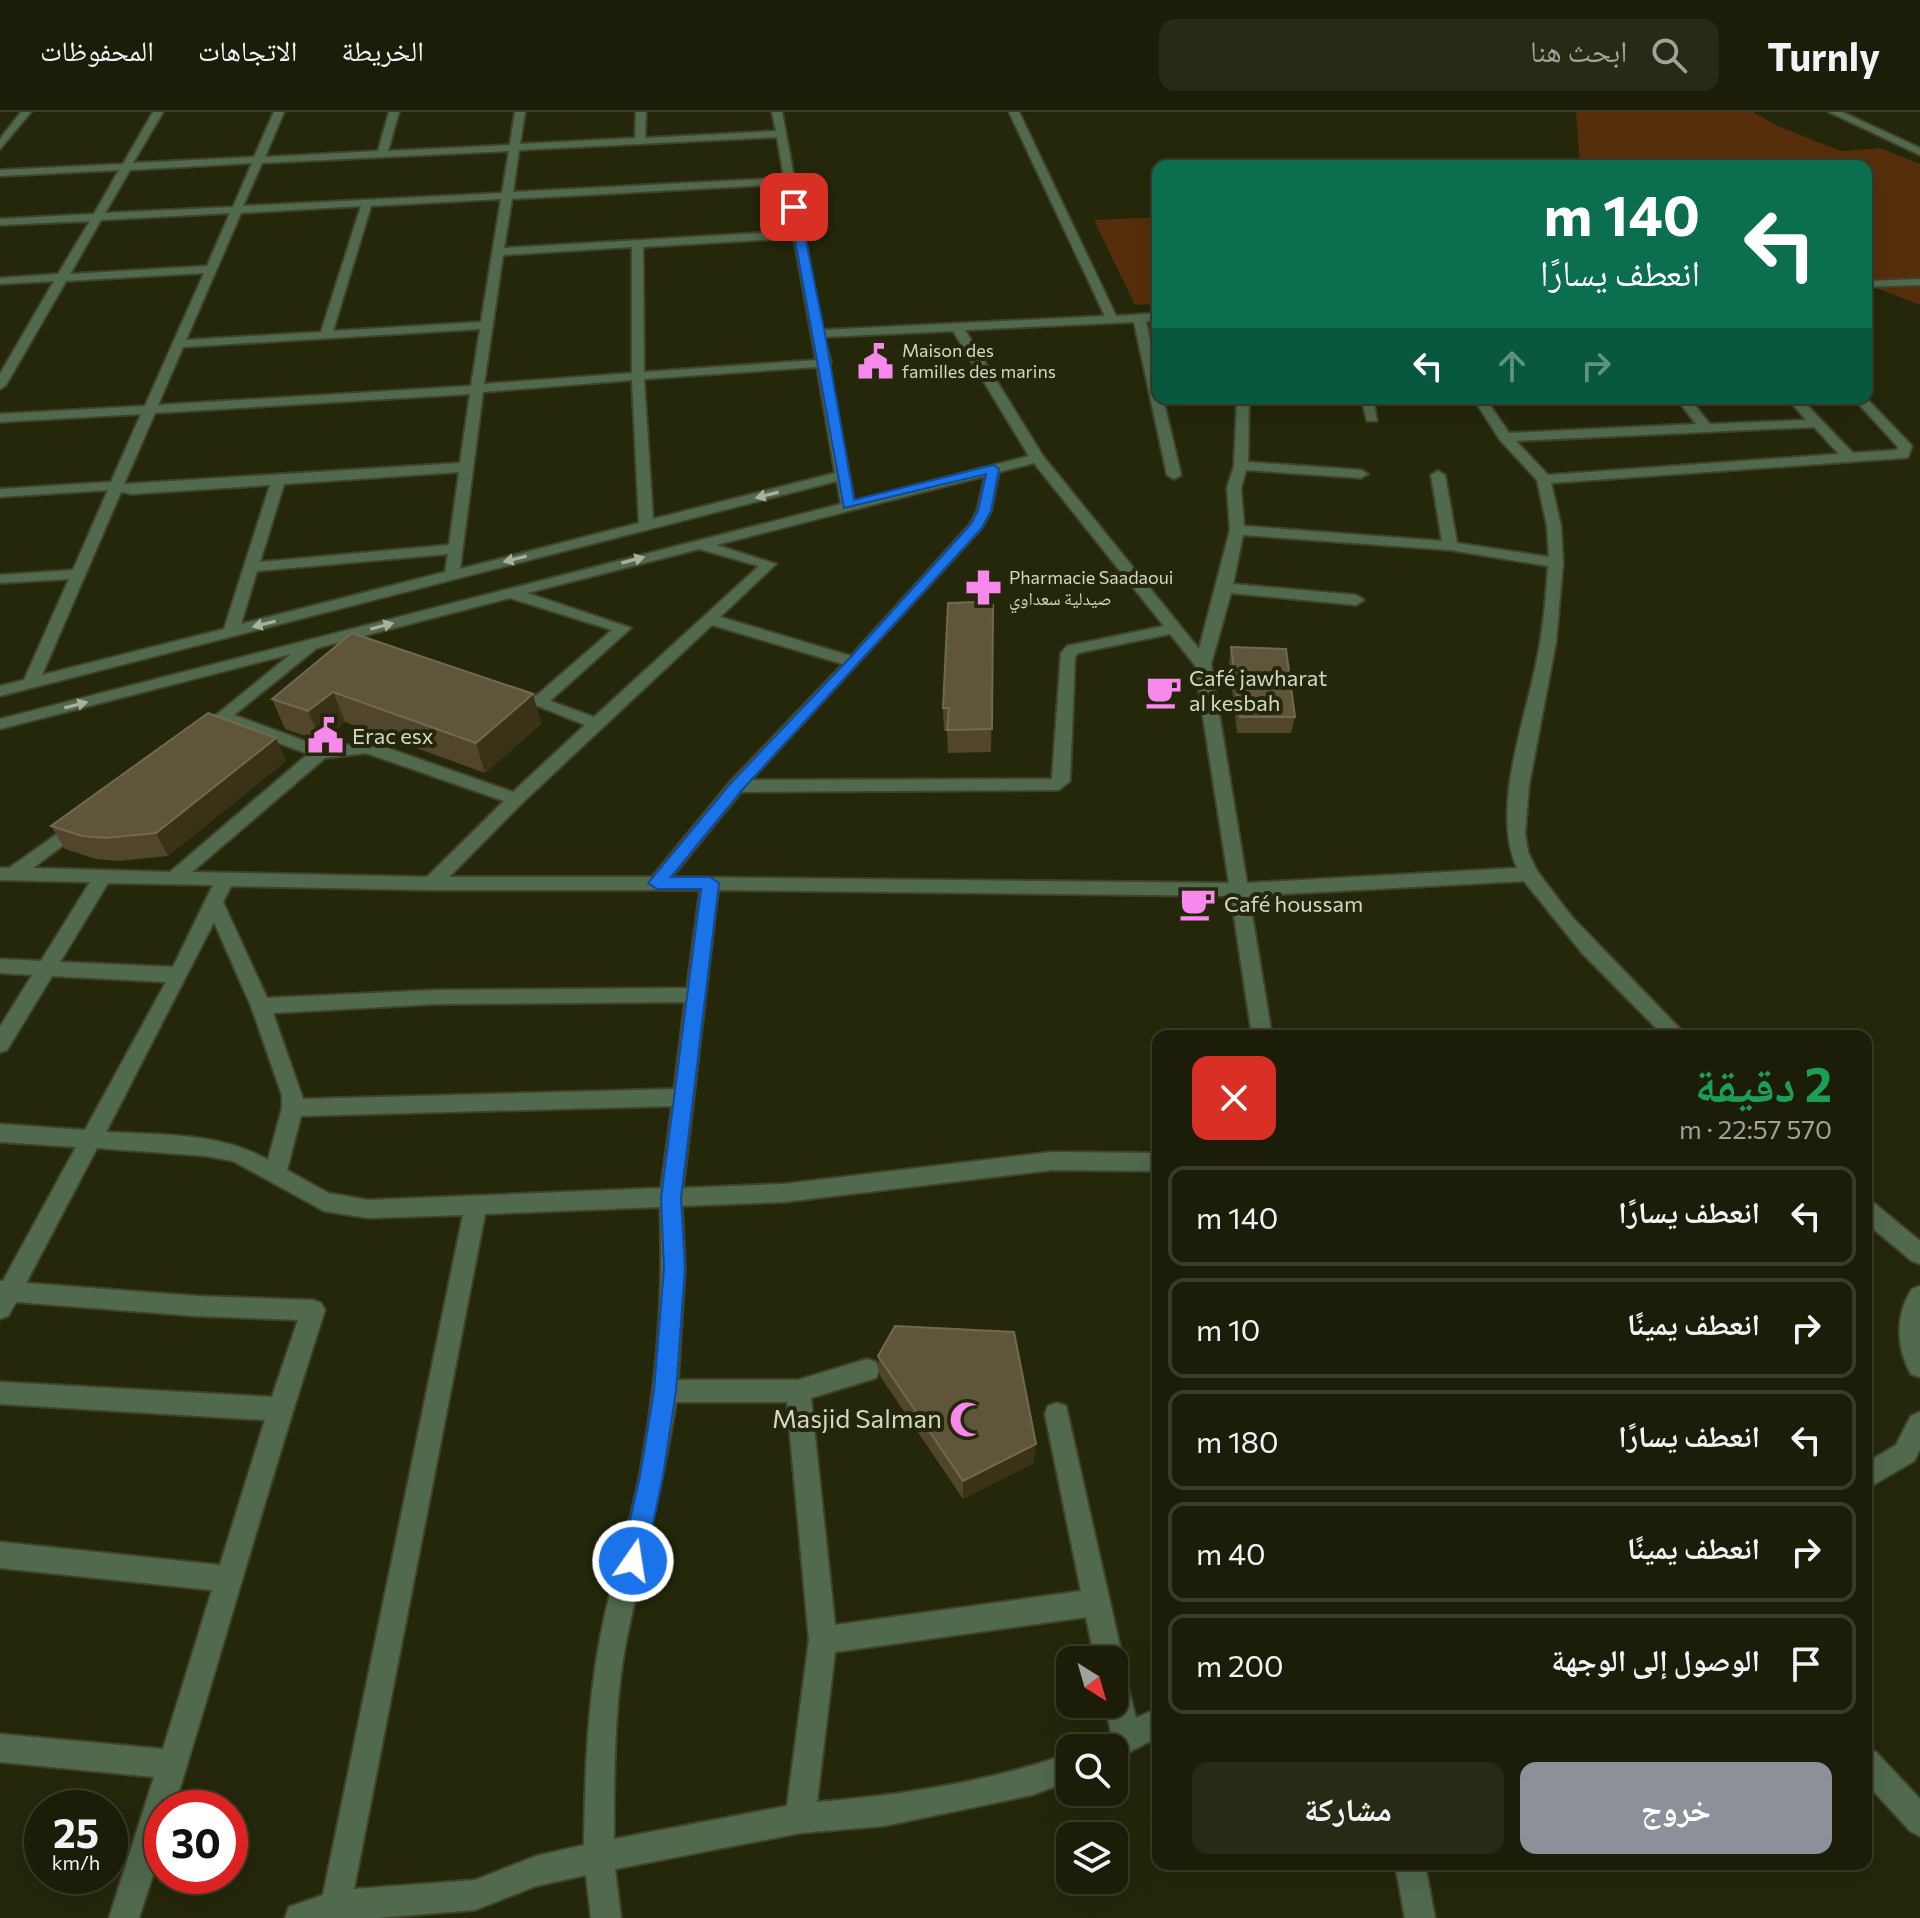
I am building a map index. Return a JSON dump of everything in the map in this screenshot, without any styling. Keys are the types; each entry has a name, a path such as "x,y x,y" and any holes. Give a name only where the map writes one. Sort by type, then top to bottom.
{"street":[{"path":"0,146 5,133 26,112"},
{"path":"0,385 158,112"},
{"path":"31,683 279,112"},
{"path":"382,153 394,112"},
{"path":"452,576 486,325 520,112"},
{"path":"640,142 641,112"},
{"path":"777,112 820,334 848,505"},
{"path":"1014,112 1112,319"},
{"path":"1834,112 1920,152"},
{"path":"0,173 781,134"},
{"path":"0,222 789,181"},
{"path":"326,334 367,203"},
{"path":"498,252 799,234"},
{"path":"637,243 638,376 646,526"},
{"path":"0,281 209,269"},
{"path":"1872,284 1920,282"},
{"path":"820,334 1152,317"},
{"path":"1139,318 1152,376"},
{"path":"178,344 486,325"},
{"path":"957,327 1037,458 1203,664"},
{"path":"0,418 477,389 825,363"},
{"path":"1158,404 1174,475"},
{"path":"1243,404 1241,466 1234,488 1237,530 1225,588 1203,664 1261,1030"},
{"path":"1368,404 1372,418"},
{"path":"1483,404 1505,437 1544,479 1544,495 1554,531 1556,563 1546,658 1527,749 1516,834 1519,852 1528,874 1579,935 1671,1030"},
{"path":"1687,404 1706,428"},
{"path":"1799,404 1850,458"},
{"path":"1544,479 1897,455 1905,450 1905,446 1865,404"},
{"path":"1505,437 1817,423"},
{"path":"0,724 1037,458"},
{"path":"1241,466 1361,474"},
{"path":"0,493 105,485 132,490 466,467"},
{"path":"657,883 736,786 854,662 976,526 984,511 993,469"},
{"path":"0,691 843,475"},
{"path":"1438,475 1450,546"},
{"path":"231,632 278,480"},
{"path":"1237,530 1450,546 1556,563"},
{"path":"432,884 516,799 769,564 696,543"},
{"path":"252,567 455,549"},
{"path":"0,579 78,574"},
{"path":"1225,588 1356,600"},
{"path":"510,593 623,628 539,702"},
{"path":"709,619 854,662"},
{"path":"736,786 1053,786 1061,781 1067,656 1073,649 1175,628"},
{"path":"186,745 315,643"},
{"path":"494,686 598,724"},
{"path":"223,717 320,753 367,747 516,799"},
{"path":"175,877 320,753"},
{"path":"7,874 99,809"},
{"path":"7,874 432,884 710,883 1240,890 1528,874"},
{"path":"0,1044 103,876"},
{"path":"124,1918 175,1765 280,1409 313,1310 3,1298 179,975 225,879"},
{"path":"606,1918 599,1857 600,1767 613,1640 652,1476 665,1391 674,1268 671,1198 710,883"},
{"path":"214,902 261,1006 293,1108 275,1176"},
{"path":"0,966 179,975"},
{"path":"261,1006 437,997 696,995"},
{"path":"293,1108 684,1097"},
{"path":"0,1133 206,1147 238,1153 324,1202 368,1209 784,1193 1052,1161 1152,1162"},
{"path":"336,1906 476,1205"},
{"path":"1872,1215 1920,1254"},
{"path":"1920,1296 1915,1302 1912,1323 1915,1360 1920,1366"},
{"path":"665,1391 798,1391 867,1370"},
{"path":"798,1391 823,1640 800,1818"},
{"path":"0,1393 280,1409"},
{"path":"1057,1414 1106,1646"},
{"path":"1872,1473 1905,1453 1920,1424"},
{"path":"0,1555 230,1579"},
{"path":"823,1640 1097,1602"},
{"path":"1128,1738 1152,1725"},
{"path":"0,1748 175,1765"},
{"path":"1872,1769 1920,1821"},
{"path":"300,1918 336,1906 475,1895 536,1871 599,1857 800,1818 884,1811 1032,1781 1056,1772"},
{"path":"1411,1870 1420,1918"}],"shaded area":[{"path":"1576,112 1753,112 1778,126 1841,151 1880,148 1920,164 1920,305 1872,286 1872,160 1580,160"},
{"path":"1152,217 1152,304 1135,305 1094,220"}],"building":[{"path":"979,602 979,606 993,605 992,729 947,730 949,708 943,708 948,603"},
{"path":"352,633 533,694 476,743 333,692 308,711 272,699"},
{"path":"1231,647 1286,649 1295,717 1240,717"},
{"path":"208,713 276,738 156,833 106,838 82,836 51,826"},
{"name":"Masjid Salman","path":"895,1326 1014,1332 1036,1444 963,1481 878,1356"}],"place":[{"name":"Maison des familles des marins","path":"876,361"},
{"name":"Pharmacie Saadaoui صيدلية سعداوي","path":"983,588"},
{"name":"Café jawharat al kesbah","path":"1163,691"},
{"name":"Erac esx","path":"326,736"},
{"name":"Café houssam","path":"1198,904"},
{"name":"Masjid Salman","path":"968,1419"}],"route":[{"path":"633,1561 652,1476 670,1349 674,1268 671,1198 710,883 657,883 736,786 964,541 984,511 993,469 848,505 820,334 794,207"}]}
